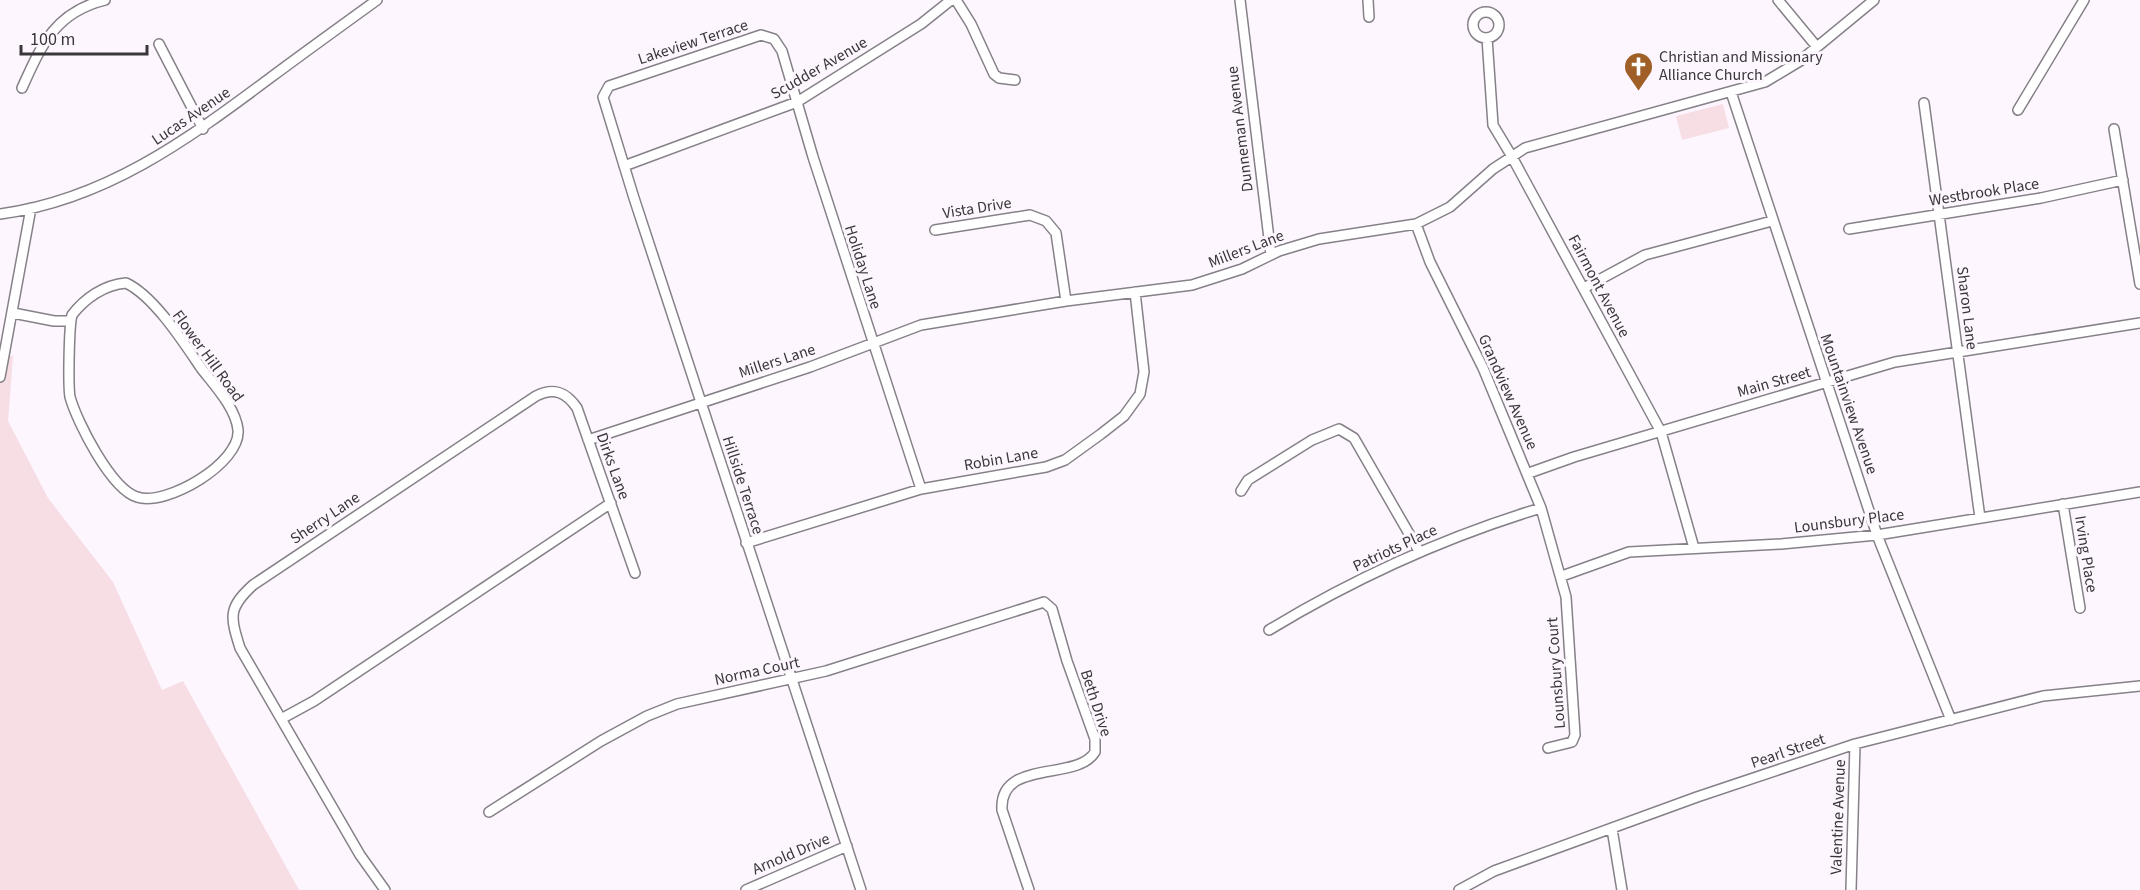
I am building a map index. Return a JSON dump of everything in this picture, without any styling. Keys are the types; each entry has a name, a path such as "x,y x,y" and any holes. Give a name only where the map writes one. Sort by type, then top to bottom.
{"street":[{"path":"22,88 43,44 57,26 76,12 105,0"},
{"name":"Lucas Avenue","path":"0,214 31,208 94,189 134,171 203,129 376,0"},
{"name":"Scudder Avenue","path":"624,166 797,102 921,24 951,0"},
{"path":"956,0 971,24 994,74 999,78 1015,80"},
{"name":"Dunneman Avenue","path":"1240,0 1271,255"},
{"path":"1368,0 1370,17"},
{"path":"1778,0 1817,47"},
{"name":"Millers Lane","path":"588,440 872,344 921,325 1065,301 1192,285 1242,269 1271,255 1319,239 1416,224 1450,207 1511,155 1553,138 1765,82 1817,47 1874,0"},
{"path":"2018,110 2084,0"},
{"name":"Lakeview Terrace","path":"606,89 620,82 761,35 774,39 782,53"},
{"name":"Fairmont Avenue","path":"1487,38 1493,125 1661,432 1694,548"},
{"path":"159,44 203,129"},
{"name":"Holiday Lane","path":"782,53 872,344 921,489"},
{"name":"Hillside Terrace","path":"606,89 603,97 624,166 861,890"},
{"name":"Mountainview Avenue","path":"1731,92 1877,535 1951,720"},
{"name":"Sharon Lane","path":"1924,103 1980,518"},
{"path":"2114,129 2140,284"},
{"name":"Westbrook Place","path":"1849,229 2041,198 2123,180"},
{"path":"0,377 31,208"},
{"name":"Vista Drive","path":"936,230 1030,215 1046,220 1056,233 1065,301"},
{"path":"1584,288 1645,255 1772,221"},
{"name":"Grandview Avenue","path":"1416,224 1430,262 1483,368 1529,473 1562,576"},
{"name":"Flower Hill Road","path":"113,284 126,284 140,291 184,344 231,409 238,432 235,447 226,459 210,472 176,492 162,497 137,498 116,482 70,396 70,321 78,307 92,295 113,284"},
{"name":"Robin Lane","path":"746,543 921,489 1046,467 1065,460 1124,416 1140,394 1143,379 1135,292"},
{"path":"12,313 54,321 70,321"},
{"name":"Main Street","path":"1529,473 1895,362 2140,323"},
{"name":"Dirks Lane","path":"542,393 561,392 570,399 588,440 635,573"},
{"name":"Sherry Lane","path":"385,890 360,855 240,648 232,613 240,597 253,585 542,393"},
{"path":"1241,491 1248,480 1257,474 1312,440 1339,429 1354,438 1419,551"},
{"name":"Lounsbury Place","path":"1562,576 1629,552 1877,535 2140,492"},
{"path":"281,719 314,701 611,503"},
{"name":"Irving Place","path":"2063,504 2079,608"},
{"name":"Patriots Place","path":"1269,630 1307,607 1419,551 1541,508"},
{"name":"Lounsbury Court","path":"1548,748 1572,742 1575,735 1562,576"},
{"name":"Norma Court","path":"489,812 601,741 647,716 677,704 826,672 1026,606 1044,602 1049,605"},
{"name":"Beth Drive","path":"1029,890 1002,810 1001,799 1006,788 1038,774 1083,762 1095,752 1095,739 1049,605"},
{"name":"Pearl Street","path":"1459,890 1494,872 1856,744 2043,696 2140,686"},
{"name":"Valentine Avenue","path":"1851,890 1856,744"},
{"path":"1612,829 1622,890"},
{"name":"Arnold Drive","path":"746,890 847,846"}],"shaded area":[{"path":"1723,104 1729,128 1682,140 1676,116"},
{"path":"0,355 13,356 8,421 48,498 113,582 162,690 183,681 299,890 0,890"}],"place":[{"name":"Christian and Missionary Alliance Church","path":"1638,92"}]}
